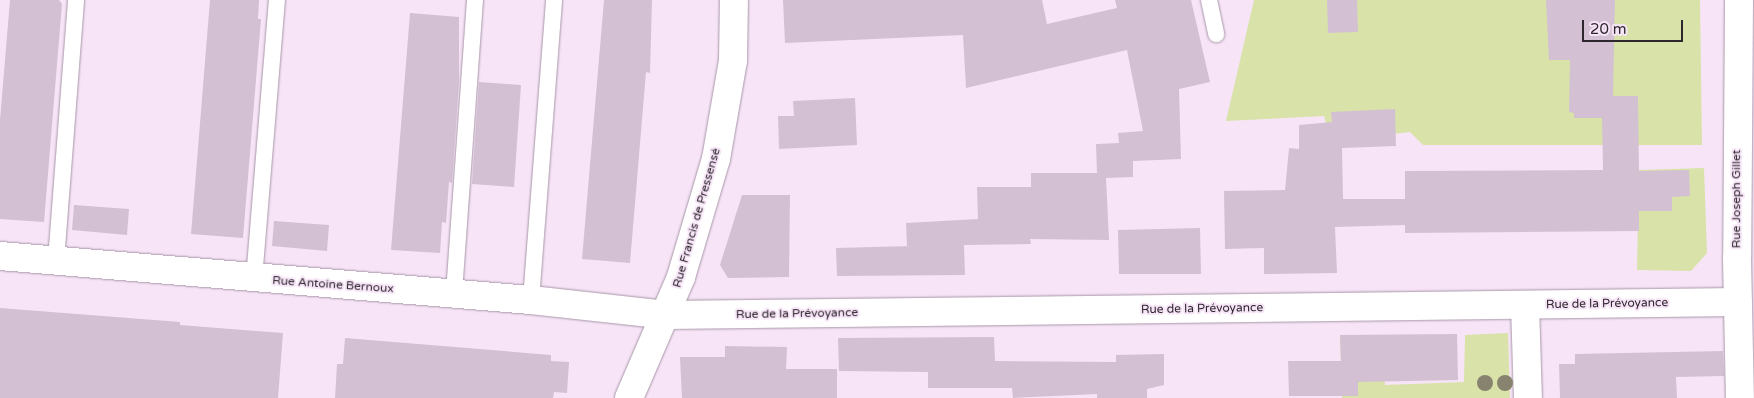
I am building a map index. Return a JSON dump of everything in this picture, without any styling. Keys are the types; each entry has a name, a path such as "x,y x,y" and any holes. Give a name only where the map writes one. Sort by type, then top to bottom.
{"street":[{"name":"Rue Francis de Pressensé","path":"629,398 666,315 716,159 733,61 734,0"},
{"name":"Rue Joseph Gillet","path":"1739,0 1738,302 1740,398"},
{"name":"Rue Antoine Bernoux","path":"0,256 254,279 454,293 666,315"},
{"name":"Rue de la Prévoyance","path":"666,315 1738,302"},
{"path":"1525,305 1528,398"}],"lane":[{"path":"56,261 76,0"},
{"path":"254,279 277,0"},
{"path":"454,293 475,0"},
{"path":"531,300 554,0"},
{"path":"1209,0 1216,34"}],"green space":[{"path":"1254,0 1700,0 1702,145 1423,145 1410,132 1331,141 1324,116 1226,121"},
{"path":"1704,168 1707,253 1691,271 1637,270 1639,170"},
{"path":"1508,333 1510,398 1342,398 1340,335 1381,335 1385,385 1464,382 1465,335"}],"building":[{"path":"10,0 59,0 62,4 44,222 0,219 0,120"},
{"path":"210,0 259,0 258,19 261,19 243,238 191,234"},
{"path":"604,0 652,0 650,73 646,72 630,263 582,259"},
{"path":"783,0 1042,0 1047,24 1117,8 1115,0 1191,0 1210,82 1179,89 1181,159 1133,161 1133,177 1106,178 1109,240 1030,239 1031,244 964,245 965,275 837,276 836,248 913,246 907,246 906,223 978,219 977,187 1031,187 1031,173 1097,173 1096,144 1119,143 1118,133 1143,131 1127,50 966,88 963,35 785,43"},
{"path":"1327,0 1357,0 1358,32 1328,33"},
{"path":"1546,0 1615,0 1613,96 1638,96 1639,171 1689,170 1690,196 1672,197 1672,211 1639,211 1639,231 1405,233 1405,225 1335,227 1337,273 1264,274 1264,248 1225,249 1224,191 1285,190 1289,148 1299,149 1299,125 1332,122 1331,112 1395,109 1396,146 1342,148 1343,199 1405,199 1405,171 1603,170 1602,118 1574,118 1574,113 1569,112 1570,60 1549,60"},
{"path":"410,13 459,17 459,81 452,183 449,182 446,223 442,222 440,253 391,250"},
{"path":"479,82 521,85 514,187 472,184"},
{"path":"855,98 857,145 779,149 778,116 794,116 793,101"},
{"path":"742,195 790,195 789,277 728,278 720,265"},
{"path":"74,205 129,209 127,235 72,230"},
{"path":"274,221 329,225 327,251 272,246"},
{"path":"1200,228 1201,274 1119,274 1118,230"},
{"path":"0,308 180,322 180,325 283,333 278,398 0,398"},
{"path":"1457,334 1458,380 1358,382 1358,396 1289,396 1288,361 1341,361 1340,335"},
{"path":"994,337 995,361 1116,362 1116,355 1164,354 1164,385 1147,389 1147,398 1097,398 1097,394 1013,398 1012,388 928,388 928,372 839,371 838,338"},
{"path":"345,338 551,355 551,361 569,362 567,393 554,392 553,398 335,398 337,364 343,364"},
{"path":"725,346 787,347 786,369 837,369 837,398 682,398 680,357 725,357"},
{"path":"1723,351 1724,376 1676,377 1677,398 1560,398 1559,364 1575,364 1575,354"}]}
